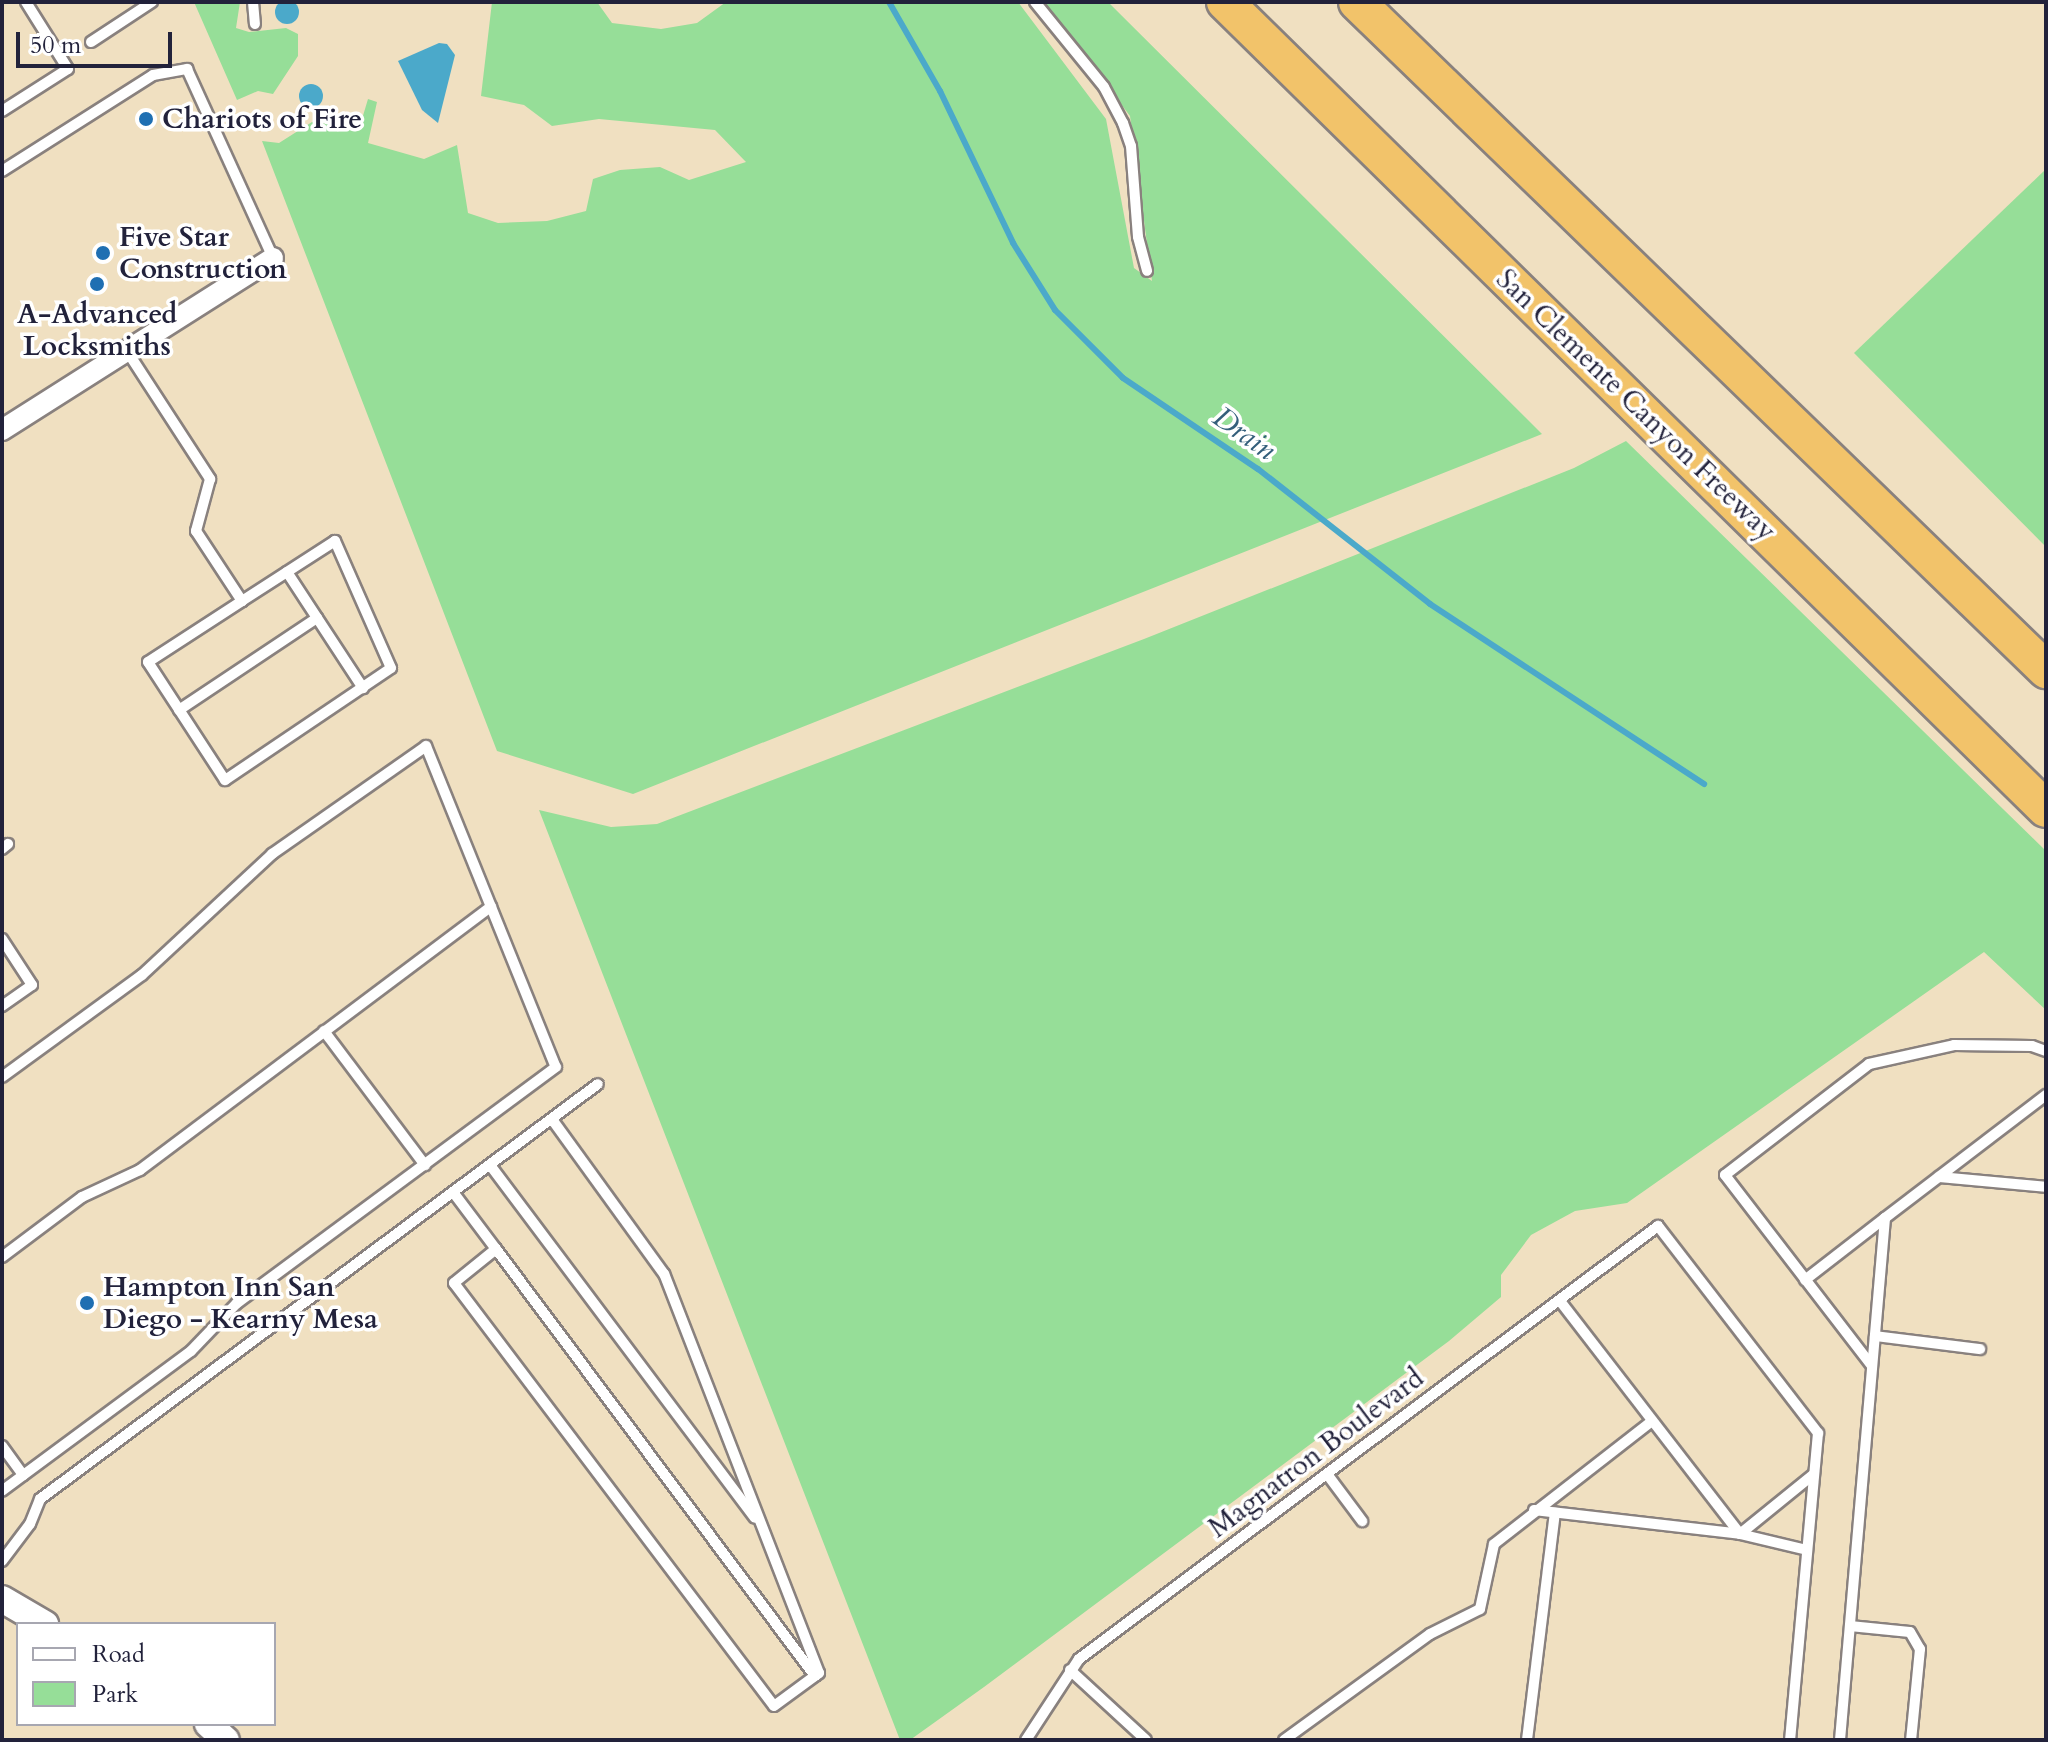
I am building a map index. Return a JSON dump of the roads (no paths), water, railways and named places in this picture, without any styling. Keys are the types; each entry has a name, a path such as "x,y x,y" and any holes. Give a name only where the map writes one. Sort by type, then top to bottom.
{"highway":[{"name":"San Clemente Canyon Freeway","path":"1225,2 2046,809"},
{"path":"1357,2 2046,670"}],"street":[{"path":"2,430 273,258"},
{"path":"2,1599 42,1622"},
{"path":"210,1726 226,1740"}],"lane":[{"path":"2,111 68,69 26,2"},
{"path":"91,42 152,2"},
{"path":"253,2 255,24"},
{"path":"1035,2 1104,87 1123,123 1131,146 1138,237 1147,271"},
{"path":"2,171 153,75 187,69 273,258"},
{"path":"127,351 210,479 196,531 242,601"},
{"path":"335,541 391,668 225,780 148,662 287,572 335,541"},
{"path":"287,572 363,688"},
{"path":"179,710 317,618"},
{"path":"2,1077 142,975 272,854 426,746 556,1067 237,1303 191,1351 2,1491"},
{"path":"2,1257 82,1197 140,1170 491,906"},
{"path":"2,939 32,985 2,1006"},
{"path":"324,1031 425,1165"},
{"path":"1872,1366 1725,1175 1869,1064 1954,1045 2032,1046 2046,1051"},
{"path":"2,1561 30,1524 40,1499 598,1084"},
{"path":"1805,1280 2046,1095"},
{"path":"496,1249 454,1283 774,1706 819,1673 664,1274 552,1119"},
{"path":"490,1165 763,1528"},
{"path":"1939,1177 2046,1187"},
{"path":"453,1192 815,1676"},
{"path":"1840,1740 1885,1218"},
{"name":"Magnatron Boulevard","path":"1026,1740 1070,1670 1658,1226 1818,1433 1814,1474"},
{"path":"1560,1301 1740,1534"},
{"path":"1875,1336 1980,1349"},
{"path":"1284,1740 1430,1634 1480,1609 1494,1544 1652,1421"},
{"path":"2,1446 23,1475"},
{"path":"1327,1474 1362,1521"},
{"path":"1740,1534 1814,1474"},
{"path":"1790,1740 1814,1474"},
{"path":"1534,1510 1740,1534 1807,1550"},
{"path":"1527,1740 1555,1513"},
{"path":"1850,1626 1910,1632 1920,1649 1911,1740"},
{"path":"1070,1670 1146,1740"}],"water":[{"path":"287,0 298,7 299,12 292,23 287,24 276,17 275,12 282,1"},
{"path":"439,43 447,44 455,55 438,123 422,110 398,61"},
{"path":"311,84 322,91 323,96 316,107 311,108 300,101 299,96 306,85"}],"waterway":[{"name":"Drain","path":"889,2 940,91 1013,243 1055,310 1123,378 1258,469 1430,604 1704,784"}],"place":[{"name":"Chariots of Fire","path":"146,119"},
{"name":"Five Star Construction","path":"103,253"},
{"name":"A-Advanced Locksmiths","path":"97,284"},
{"name":"Hampton Inn San Diego - Kearny Mesa","path":"87,1303"}]}
